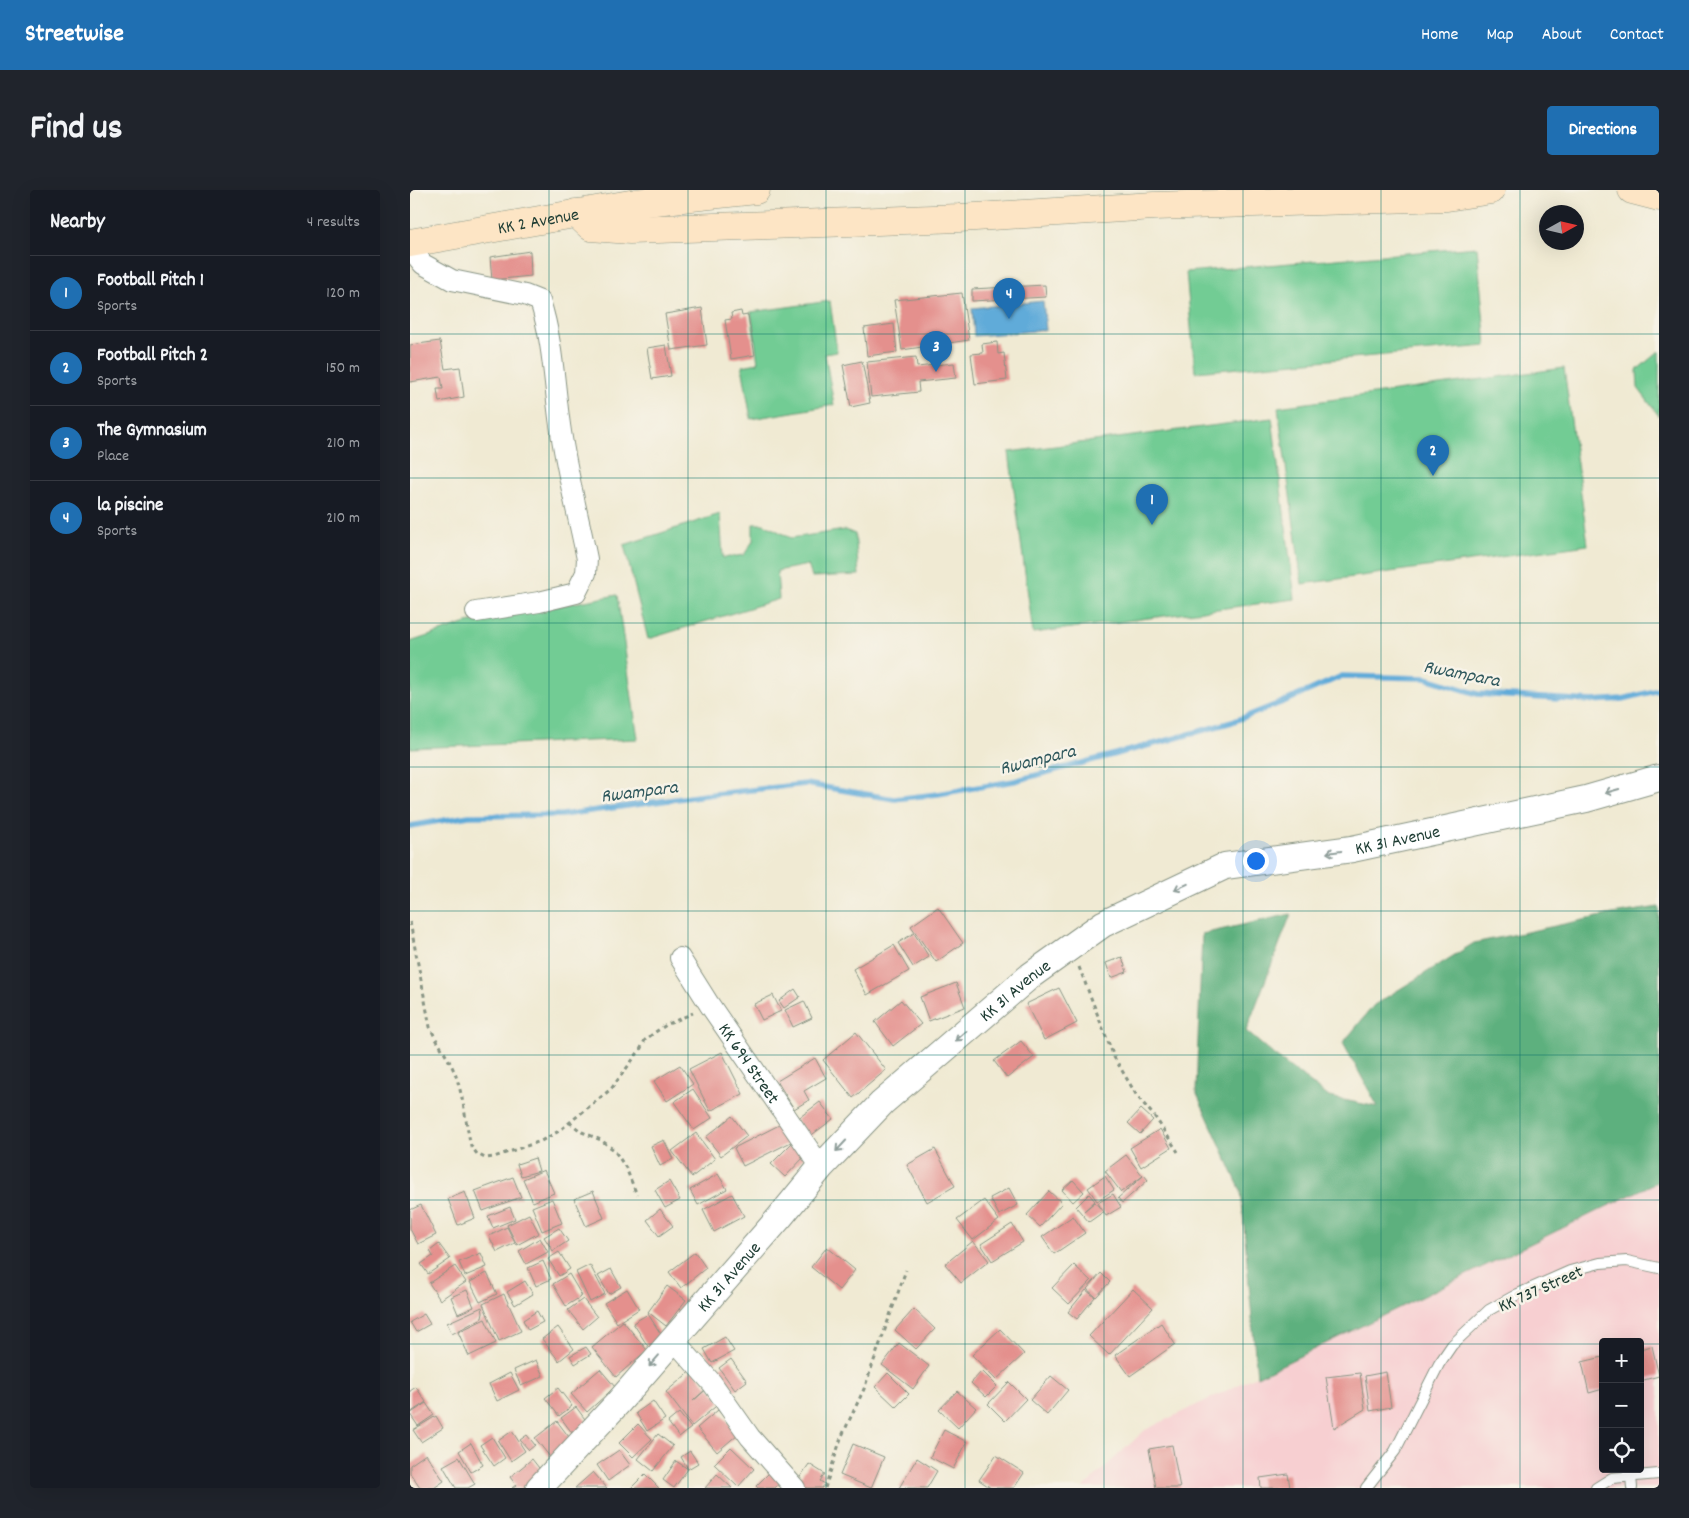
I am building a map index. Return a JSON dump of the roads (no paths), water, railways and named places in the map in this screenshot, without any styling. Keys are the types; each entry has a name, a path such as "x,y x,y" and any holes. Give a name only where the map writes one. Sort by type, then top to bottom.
{"main road":[{"name":"KK 2 Avenue","path":"410,243 576,213 635,196 756,190"},
{"path":"576,213 591,227 630,230 959,218 1154,206 1447,197 1491,190"},
{"path":"1632,190 1659,197"}],"street":[{"path":"410,248 423,264 452,280 525,295 540,301 546,321 560,425 587,559 586,573 576,593 540,602 476,612"},
{"name":"KK 31 Avenue","path":"539,1488 617,1404 822,1167 882,1103 1030,976 1102,924 1225,866 1352,849 1586,798 1659,778"},
{"name":"KK 694 Street","path":"680,958 709,1004 822,1167"},
{"path":"673,1339 712,1383 750,1437 795,1488"}],"lane":[{"name":"KK 737 Street","path":"1366,1488 1395,1451 1439,1364 1452,1345 1489,1310 1518,1294 1570,1271 1593,1265 1627,1260 1659,1268"},
{"path":"1596,1488 1612,1478 1659,1474"},
{"path":"1631,1476 1632,1488"}],"water":[{"path":"1043,301 1046,330 974,336 972,308"}],"waterway":[{"name":"Rwampara","path":"410,826 469,816 562,815 705,795 806,784 894,799 938,794 1014,781 1232,722 1342,676 1426,678 1478,694 1592,701 1623,699 1659,690"}],"place":[{"name":"la piscine","path":"1009,319"},
{"name":"The Gymnasium","path":"936,372"},
{"name":"Football Pitch 2","path":"1433,476"},
{"name":"Football Pitch 1","path":"1152,525"}]}
